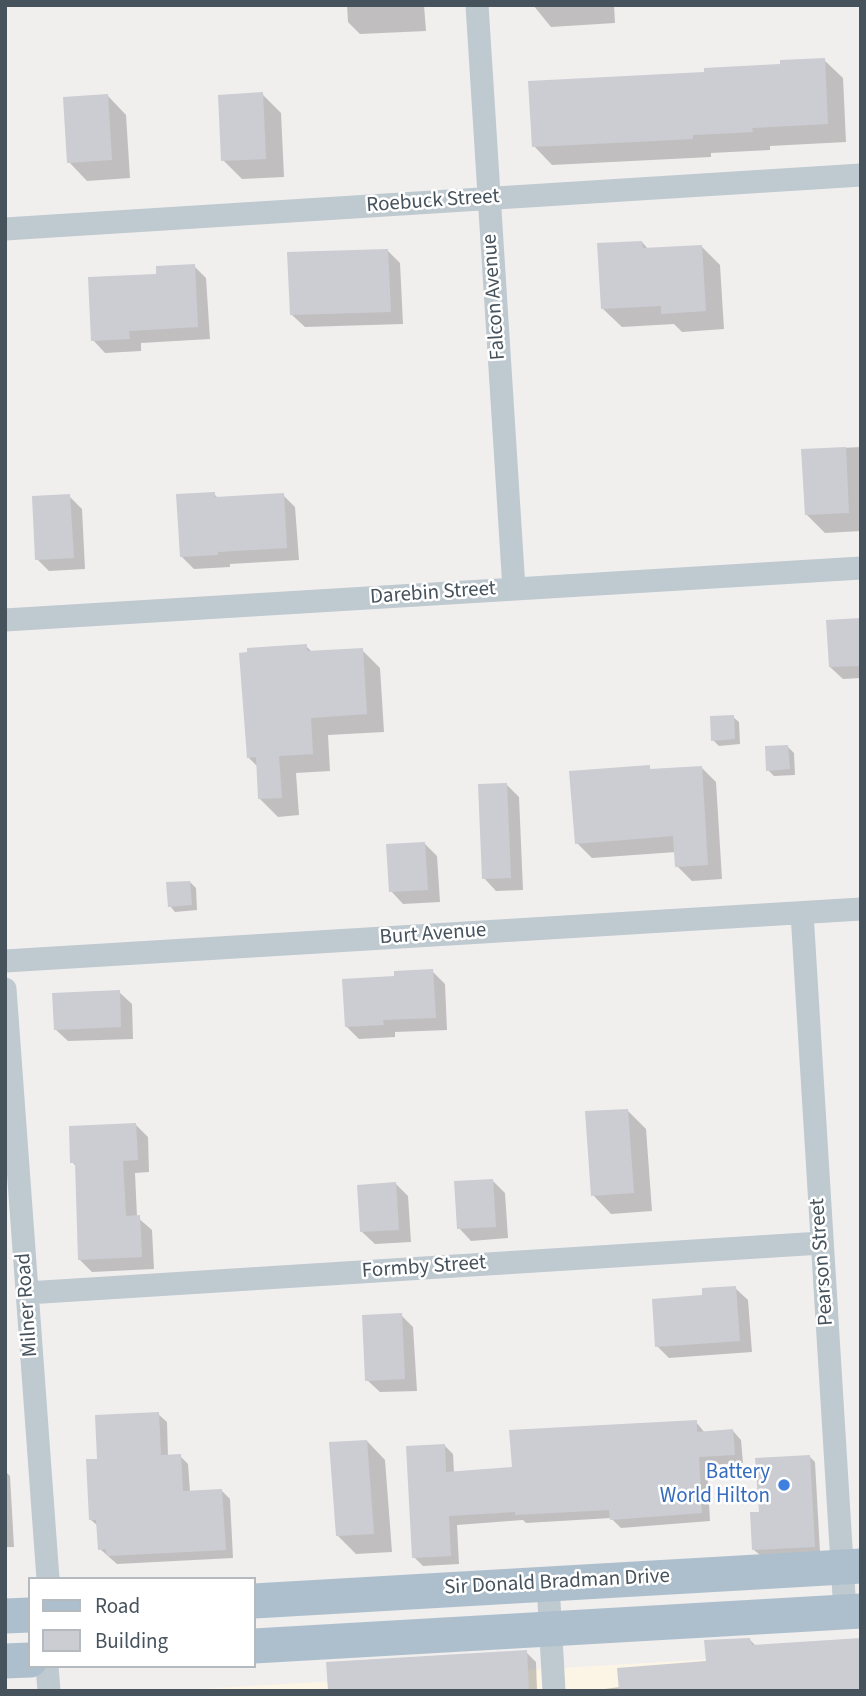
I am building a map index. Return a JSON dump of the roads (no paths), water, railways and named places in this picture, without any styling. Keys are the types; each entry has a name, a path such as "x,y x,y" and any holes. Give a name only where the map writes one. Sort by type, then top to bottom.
{"main road":[{"name":"Sir Donald Bradman Drive","path":"256,1601 852,1567"},
{"path":"256,1646 853,1612"},
{"path":"5,1616 28,1615"},
{"path":"5,1661 28,1660"}],"street":[{"name":"Falcon Avenue","path":"477,5 514,589"},
{"name":"Roebuck Street","path":"5,229 861,175"},
{"name":"Darebin Street","path":"5,620 861,568"},
{"name":"Burt Avenue","path":"5,961 861,909"},
{"name":"Pearson Street","path":"802,913 821,1243 852,1567 853,1612"},
{"name":"Milner Road","path":"5,989 48,1577"},
{"name":"Formby Street","path":"27,1293 821,1243"},
{"path":"548,1584 554,1691"},
{"path":"47,1668 49,1691"}],"place":[{"name":"Battery World Hilton","path":"784,1485"}]}
